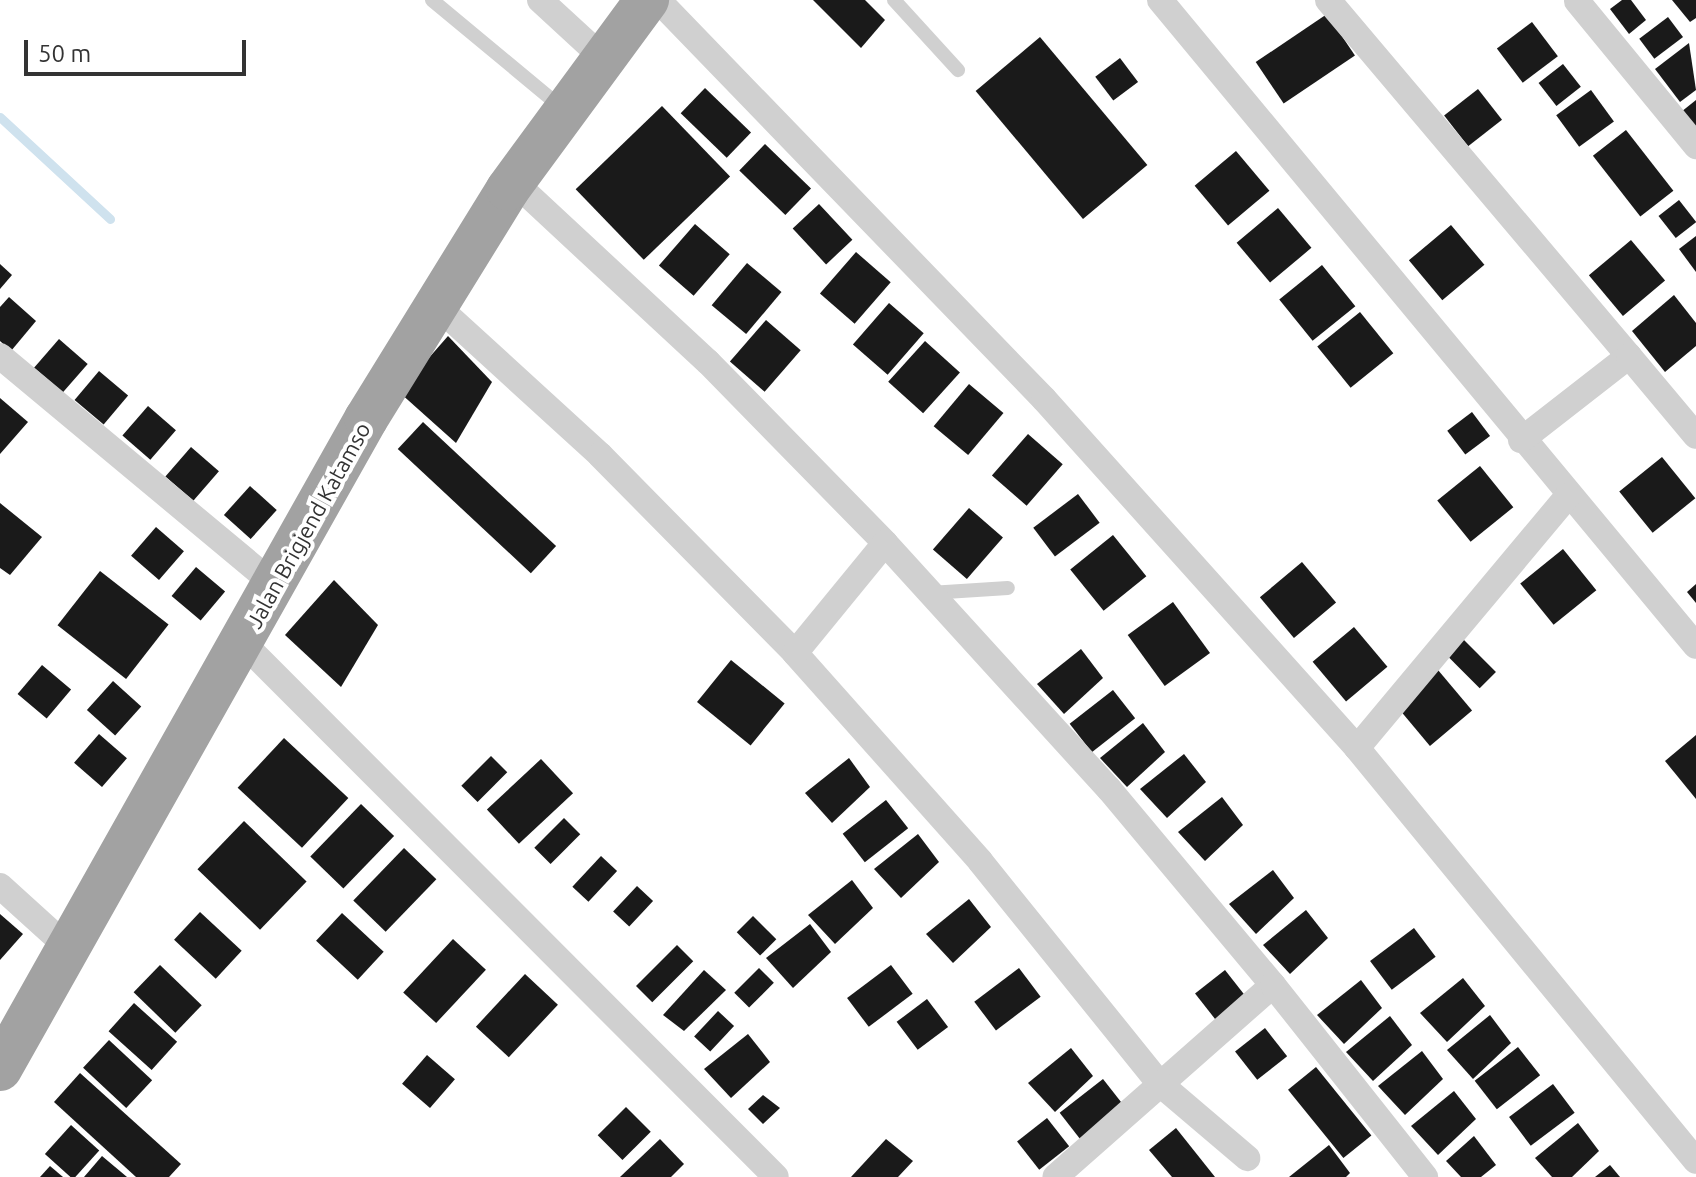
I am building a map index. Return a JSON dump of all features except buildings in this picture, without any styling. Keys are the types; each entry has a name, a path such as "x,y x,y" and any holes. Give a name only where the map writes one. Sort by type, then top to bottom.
{"highway":[{"name":"Jalan Brigjend Katamso","path":"0,1069 72,951 275,585 437,306 513,181 647,0"}],"street":[{"path":"540,0 602,57"},
{"path":"658,0 1044,399 1357,748 1696,1161"},
{"path":"1160,0 1521,440 1696,646"},
{"path":"1328,0 1696,436"},
{"path":"1577,1 1696,146"},
{"path":"513,181 708,362 885,543 1109,789 1273,985 1425,1177"},
{"path":"437,306 600,455 795,653 980,861 1159,1083 1247,1158"},
{"path":"0,356 275,585"},
{"path":"1521,440 1629,356"},
{"path":"1357,748 1568,496"},
{"path":"795,653 885,543"},
{"path":"243,643 776,1177"},
{"path":"0,886 72,951"},
{"path":"1055,1177 1273,985"}],"lane":[{"path":"432,0 564,109"},
{"path":"894,0 958,70"},
{"path":"930,593 1008,588"}],"waterway":[{"path":"0,117 110,219"}]}
